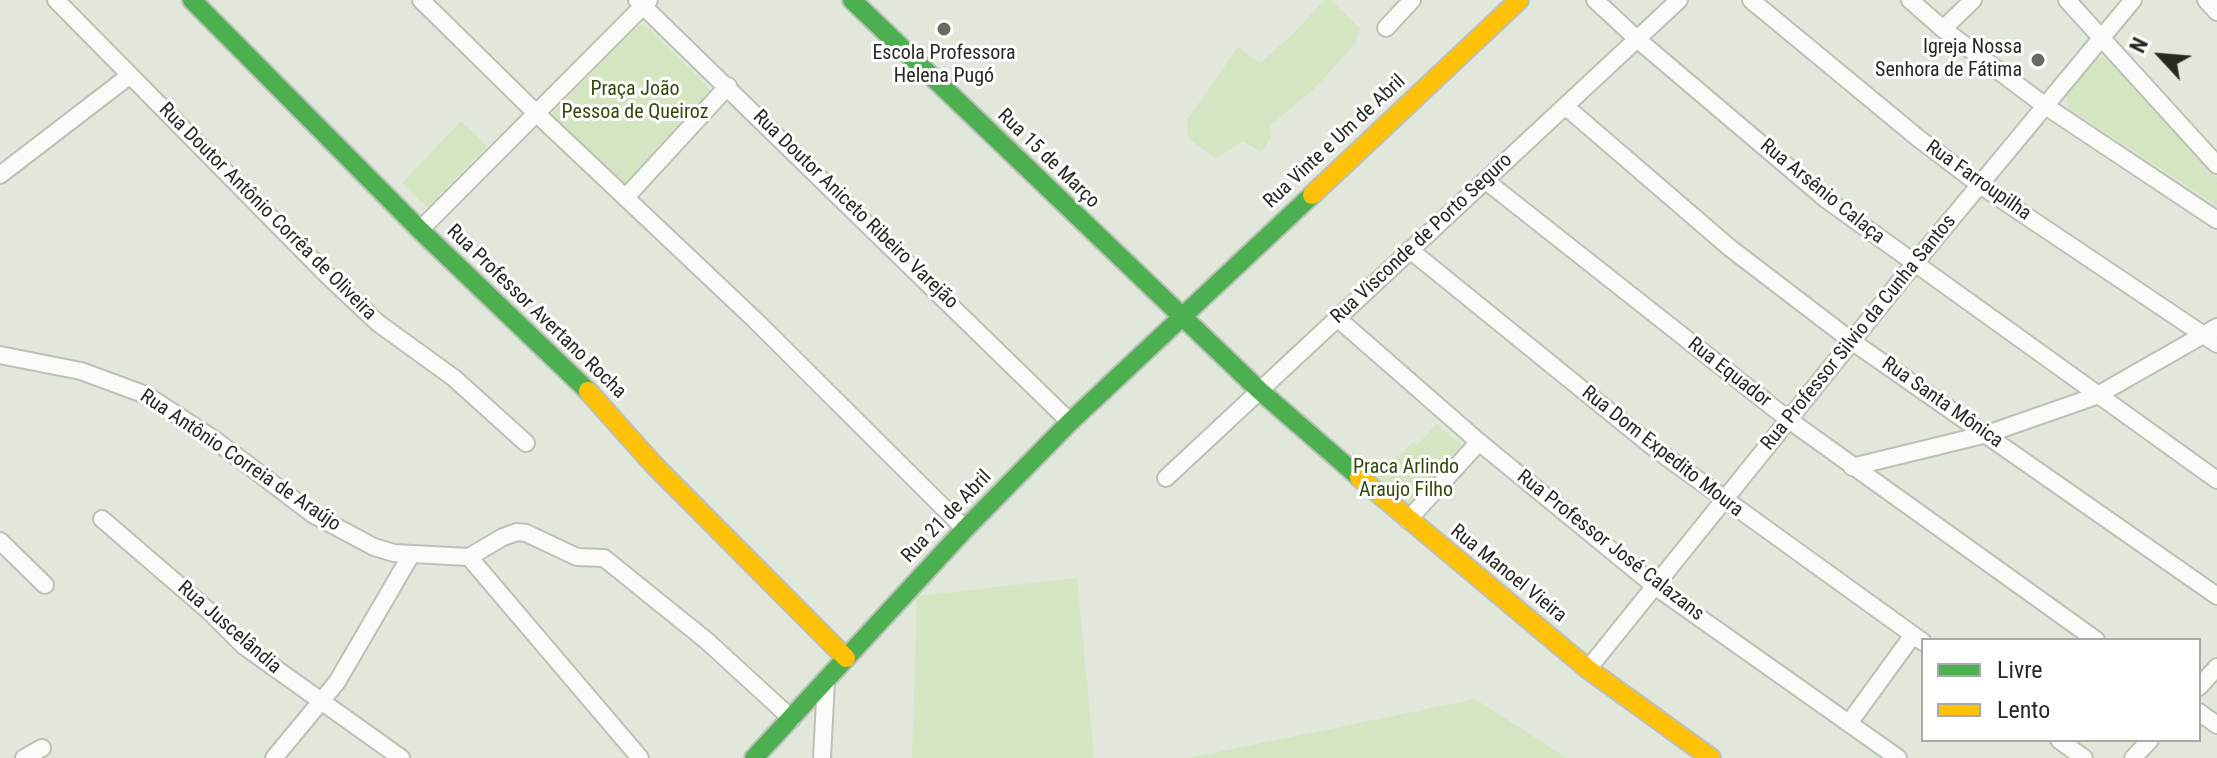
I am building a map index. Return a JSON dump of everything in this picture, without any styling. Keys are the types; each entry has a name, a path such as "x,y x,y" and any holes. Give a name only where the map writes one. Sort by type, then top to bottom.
{"street":[{"name":"Rua Doutor Antônio Corrêa de Oliveira","path":"56,0 368,313 454,378 526,443"},
{"name":"Rua Professor Avertano Rocha","path":"192,0 420,230 571,372 654,465 846,658"},
{"path":"421,0 754,319 965,529"},
{"name":"Rua 15 de Março","path":"852,0 1181,315"},
{"path":"1386,28 1412,0"},
{"name":"Rua Vinte e Um de Abril","path":"1181,315 1519,0"},
{"name":"Rua Arsênio Calaça","path":"1595,0 1827,200 2217,480"},
{"name":"Rua Visconde de Porto Seguro","path":"1166,478 1679,0"},
{"name":"Rua Farroupilha","path":"1751,0 1918,138 1980,185 2213,336"},
{"path":"1910,0 1943,29 2044,105 2217,220"},
{"path":"1943,29 1973,0"},
{"path":"2067,0 2217,165"},
{"name":"Rua Professor Silvio da Cunha Santos","path":"1588,669 1914,264 2133,0"},
{"path":"2206,0 2217,12"},
{"path":"420,230 643,2"},
{"name":"Rua Doutor Aniceto Ribeiro Varejão","path":"643,2 1070,422"},
{"path":"0,175 129,76"},
{"path":"626,197 728,86"},
{"name":"Rua Santa Mônica","path":"1565,106 1730,248 1853,342 2217,596"},
{"name":"Rua Equador","path":"1486,181 1789,420 2093,638"},
{"name":"Rua Dom Expedito Moura","path":"1410,250 1658,451 1918,639"},
{"name":"Rua Manoel Vieira","path":"1181,315 1259,390 1408,520 1588,669 1711,758"},
{"name":"Rua 21 de Abril","path":"754,758 965,529 1181,315"},
{"name":"Rua Professor José Calazans","path":"1336,317 1479,442 1656,587 1898,758"},
{"path":"1852,467 1987,434 2096,396 2213,336"},
{"name":"Rua Antônio Correia de Araújo","path":"0,355 81,371 146,395 215,440 314,515 374,547 411,555 469,557"},
{"path":"1408,520 1479,442"},
{"name":"Rua Juscelândia","path":"102,519 209,611 244,646 401,758"},
{"path":"640,758 469,557 517,532 526,533 577,557 604,558 707,641 792,719"},
{"path":"0,541 45,585"},
{"path":"274,758 348,666 411,555"},
{"path":"1849,723 1918,639"},
{"path":"2201,685 2217,667"},
{"path":"822,758 826,681"},
{"path":"2062,742 2084,758"},
{"path":"2133,758 2148,742"},
{"path":"24,758 42,748"}],"green space":[{"path":"1324,0 1331,0 1361,29 1354,45 1317,86 1270,126 1271,138 1261,152 1243,141 1216,159 1188,138 1187,120 1238,47 1260,63 1292,35"},
{"name":"Praça João Pessoa de Queiroz","path":"641,25 647,27 711,93 624,185 556,124 553,113 633,29"},
{"path":"2103,57 2110,60 2217,178 2217,206 2068,108 2066,95 2095,60"},
{"path":"461,121 487,146 428,208 402,183"},
{"name":"Praca Arlindo Araujo Filho","path":"1437,424 1461,448 1411,509 1371,483 1413,442 1417,445"},
{"path":"1077,578 1094,758 912,758 917,596"},
{"path":"1475,699 1567,758 1189,758"}],"traffic: fast":[{"path":"192,0 420,230 588,391"},
{"path":"852,0 1259,390 1359,477"},
{"path":"754,758 965,529 1070,422 1312,195"}],"traffic: slow":[{"path":"1312,195 1519,0"},
{"path":"588,391 654,465 846,658"},
{"path":"1359,477 1588,669 1711,758"}],"place":[{"name":"Escola Professora Helena Pugó","path":"944,29"},
{"name":"Igreja Nossa Senhora de Fátima","path":"2038,60"}]}
